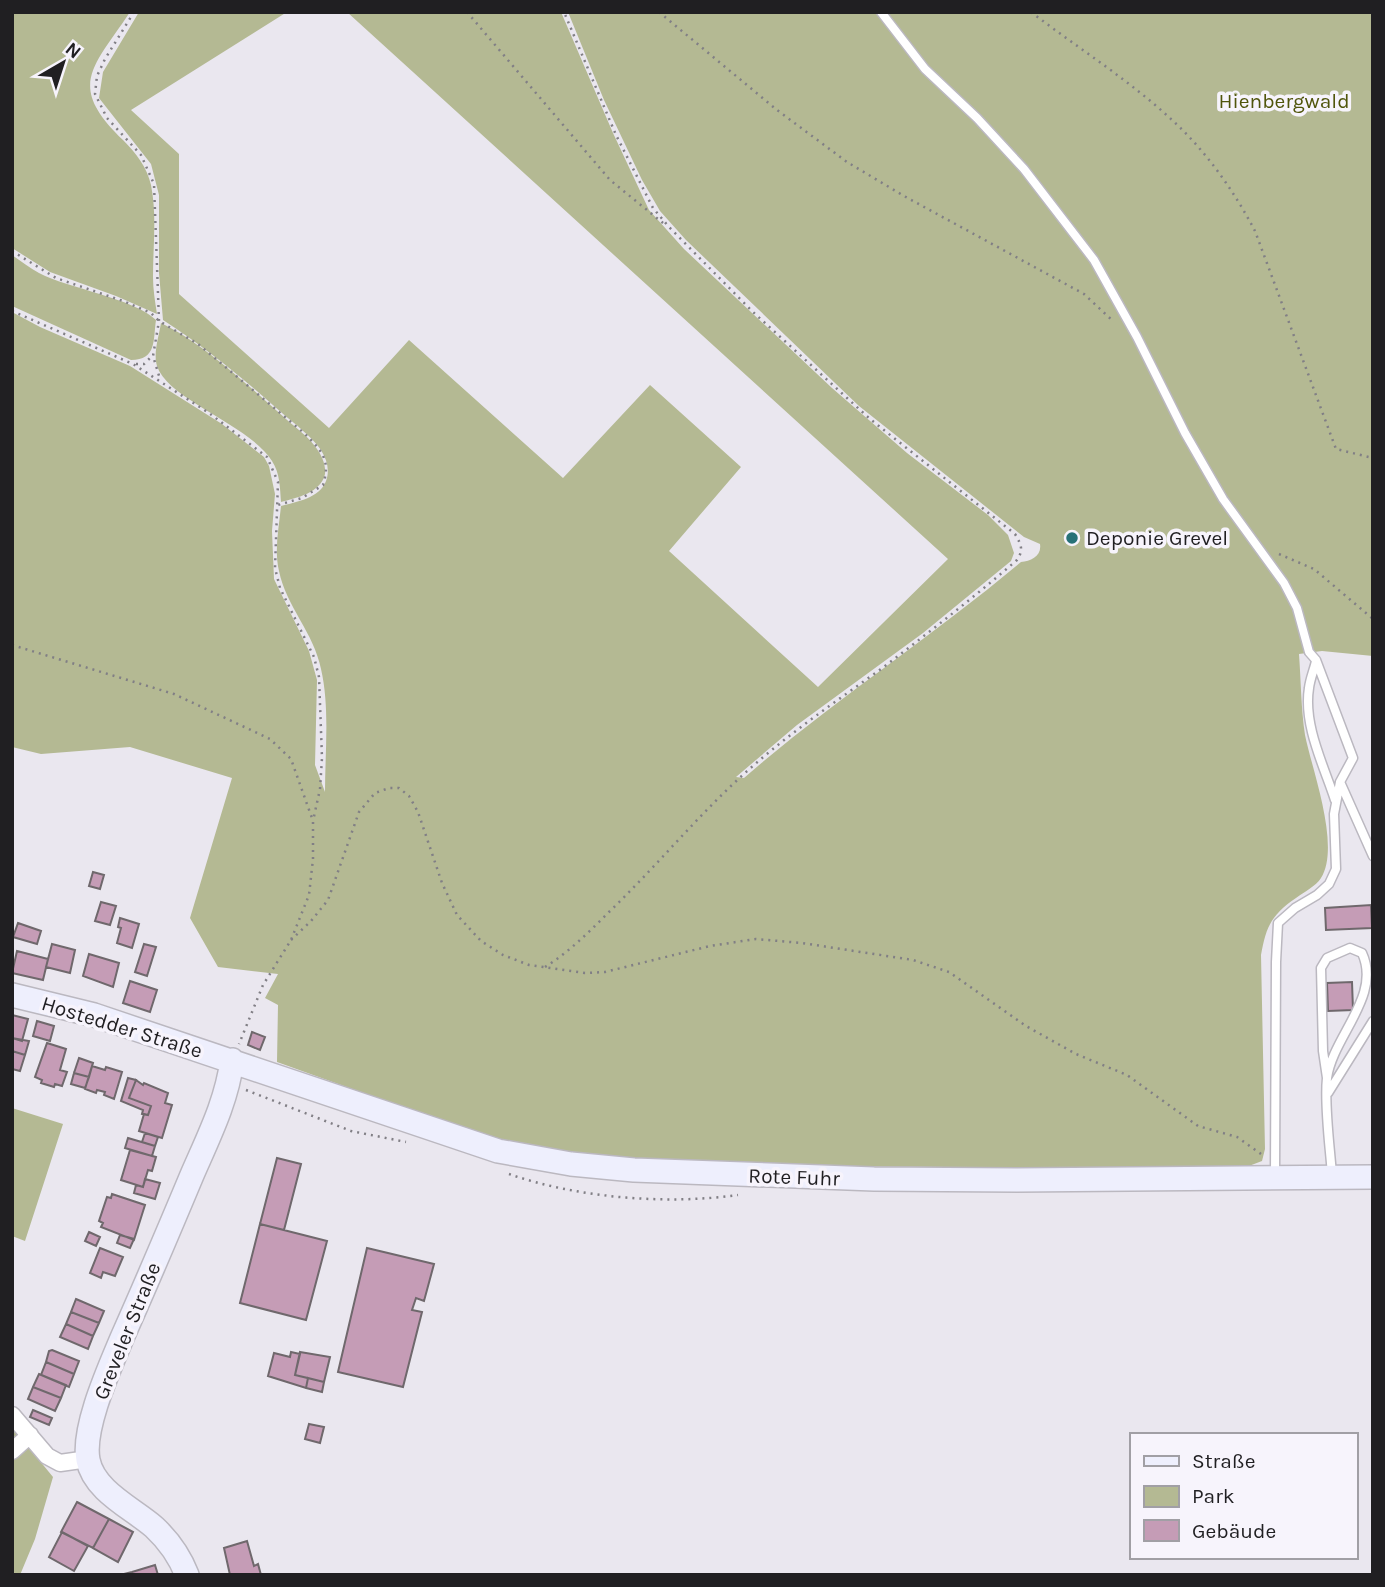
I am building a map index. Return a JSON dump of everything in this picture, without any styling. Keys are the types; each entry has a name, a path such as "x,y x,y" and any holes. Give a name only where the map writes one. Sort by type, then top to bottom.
{"main road":[{"name":"Hostedder Straße","path":"12,995 94,1015 232,1060"},
{"name":"Rote Fuhr","path":"232,1060 498,1151 571,1164 647,1171 874,1179 1373,1177"},
{"name":"Greveler Straße","path":"88,1459 90,1427 103,1381 207,1140 227,1089 232,1060"},
{"path":"88,1459 95,1478 154,1527 171,1547 187,1575"}],"street":[{"path":"12,1415 47,1456 60,1463 88,1459"},
{"path":"12,1451 30,1435"}],"lane":[{"path":"881,12 925,69 977,118 1024,169 1094,260 1138,337 1185,433 1223,499 1284,583 1297,608 1309,652 1316,660 1353,758 1340,782 1334,814 1336,869 1329,884 1278,923 1275,989 1275,1178"},
{"path":"1316,660 1309,688 1308,707 1313,733 1336,803"},
{"path":"1340,782 1373,856"},
{"path":"1327,1078 1338,1043 1362,999 1367,976 1368,965 1362,953 1350,948 1327,958 1321,968 1323,1051 1332,1178"},
{"path":"1328,1094 1373,1021"}],"path":[{"path":"134,12 104,59 94,94 107,118 141,155 154,184 159,321 153,356 160,379"},
{"path":"467,12 610,180 669,227"},
{"path":"545,967 566,954 633,889 711,805 754,765 799,728 925,636 1003,572 1021,554 1022,546 1016,534 870,419 744,302 669,227 653,208 616,135 564,12"},
{"path":"659,12 776,110 847,162 1084,294 1130,338 1138,337"},
{"path":"1031,12 1173,120 1238,199 1255,231 1336,449 1373,458"},
{"path":"12,251 56,278 123,300 151,313 159,321 198,344 267,400 317,446 326,461 323,485 302,498 278,505"},
{"path":"12,311 133,363 160,379 267,457 278,482 275,568 280,588 314,657 319,677 322,758 320,789 313,821 309,895 291,940 263,985 232,1060"},
{"path":"133,363 144,363 153,356"},
{"path":"1277,553 1314,569 1373,619"},
{"path":"12,645 174,694 270,739 291,758 313,821"},
{"path":"291,940 328,900 359,812 374,793 399,788 409,796 418,812 442,883 457,915 481,941 503,955 529,965 584,973 605,972 710,946 756,939 802,943 913,960 948,972 1027,1026 1076,1054 1128,1075 1198,1126 1237,1137 1264,1155 1275,1178"}],"green space":[{"path":"12,12 130,12 96,63 90,90 105,121 137,155 149,178 154,208 153,282 157,314 50,272 12,248"},
{"name":"Hienbergwald","path":"139,12 287,12 131,110 179,154 179,294 329,428 409,340 563,478 650,385 741,467 669,551 818,687 948,559 347,12 561,12 649,210 684,249 832,388 907,453 988,515 1008,535 1014,553 1011,561 923,633 797,725 736,777 744,778 812,722 1021,562 1035,557 1040,544 1024,537 859,406 686,240 660,211 642,180 604,100 568,12 1373,12 1373,656 1322,651 1299,654 1305,735 1323,808 1328,847 1321,878 1275,916 1263,945 1265,1149 1262,1161 1241,1169 801,1166 594,1157 483,1136 277,1062 278,1005 265,998 278,974 218,967 190,918 232,778 130,747 41,754 12,747 12,312 130,366 222,424 264,457 269,466 275,494 272,531 274,579 309,651 317,680 315,765 325,792 324,684 312,643 283,584 277,547 281,506 319,492 326,481 327,465 321,450 303,430 224,364 163,320 159,273 159,195 151,164 99,98 103,72"},
{"path":"12,255 52,279 146,312 156,320 150,353 131,360 12,306"},
{"path":"161,323 210,354 310,441 321,455 325,467 325,474 319,486 307,494 281,502 277,471 261,448 192,402 164,378 156,361"},
{"path":"12,1108 63,1124 25,1241 12,1236"},
{"path":"12,1427 53,1477 35,1539 20,1575 12,1575"}],"building":[{"path":"93,872 104,875 100,889 89,886"},
{"path":"101,902 116,906 110,925 95,921"},
{"path":"1371,905 1372,928 1326,930 1325,908"},
{"path":"120,918 139,924 132,948 117,943 121,928 118,927"},
{"path":"18,923 41,931 37,944 13,937"},
{"path":"52,944 75,950 70,973 46,967"},
{"path":"144,944 156,947 147,976 135,972"},
{"path":"17,951 48,959 43,980 12,973"},
{"path":"89,954 119,963 113,987 83,976"},
{"path":"130,981 157,990 150,1012 123,1003"},
{"path":"1352,982 1353,1010 1328,1011 1327,983"},
{"path":"12,1015 28,1019 22,1041 12,1038"},
{"path":"37,1021 54,1026 50,1041 33,1036"},
{"path":"252,1032 265,1037 260,1050 248,1045"},
{"path":"12,1038 29,1041 25,1055 12,1051"},
{"path":"47,1043 66,1049 60,1070 67,1072 62,1086 55,1084 54,1087 41,1083 42,1080 35,1077"},
{"path":"12,1051 25,1055 20,1071 12,1069"},
{"path":"79,1058 93,1063 89,1077 74,1073"},
{"path":"92,1066 122,1072 114,1099 104,1095 105,1092 97,1090 96,1093 85,1089"},
{"path":"74,1073 89,1077 85,1088 71,1084"},
{"path":"128,1078 136,1080 129,1098 151,1106 148,1115 142,1114 143,1110 121,1101"},
{"path":"136,1080 168,1093 165,1103 172,1105 162,1138 139,1131 144,1114 148,1115 151,1106 129,1098"},
{"path":"145,1133 158,1137 155,1146 142,1142"},
{"path":"128,1138 155,1146 152,1156 125,1148"},
{"path":"130,1150 156,1157 152,1171 148,1170 143,1187 121,1180"},
{"path":"277,1158 301,1164 284,1230 260,1224"},
{"path":"145,1179 160,1183 155,1199 134,1193 136,1185 143,1187"},
{"path":"112,1194 145,1205 134,1240 101,1227 103,1223 99,1221 107,1197 111,1198"},
{"path":"260,1224 327,1241 306,1320 240,1303"},
{"path":"89,1232 100,1237 96,1246 85,1241"},
{"path":"120,1235 134,1239 130,1248 117,1243"},
{"path":"100,1248 123,1257 115,1276 103,1272 101,1278 90,1273"},
{"path":"367,1248 434,1264 424,1301 416,1298 412,1310 422,1312 403,1387 338,1372"},
{"path":"76,1299 104,1311 99,1323 71,1312"},
{"path":"71,1312 99,1323 93,1336 66,1324"},
{"path":"66,1324 93,1336 88,1349 60,1337"},
{"path":"49,1351 79,1361 74,1374 46,1362"},
{"path":"291,1352 300,1354 295,1375 308,1378 306,1388 268,1376 274,1353 290,1357"},
{"path":"300,1352 330,1357 324,1382 295,1375"},
{"path":"46,1362 74,1374 69,1387 41,1375"},
{"path":"39,1374 66,1385 61,1398 33,1387"},
{"path":"308,1378 324,1382 322,1392 306,1388"},
{"path":"33,1387 61,1398 55,1411 28,1399"},
{"path":"33,1410 52,1418 49,1425 30,1417"},
{"path":"309,1424 324,1427 320,1443 305,1439"},
{"path":"77,1502 109,1519 93,1548 61,1532"},
{"path":"109,1519 133,1532 118,1562 93,1548"},
{"path":"62,1532 88,1546 74,1571 49,1557"},
{"path":"247,1541 254,1566 258,1564 261,1575 230,1575 224,1548"},
{"path":"155,1565 158,1575 124,1574 132,1572"}],"place":[{"name":"Deponie Grevel","path":"1072,538"}]}
